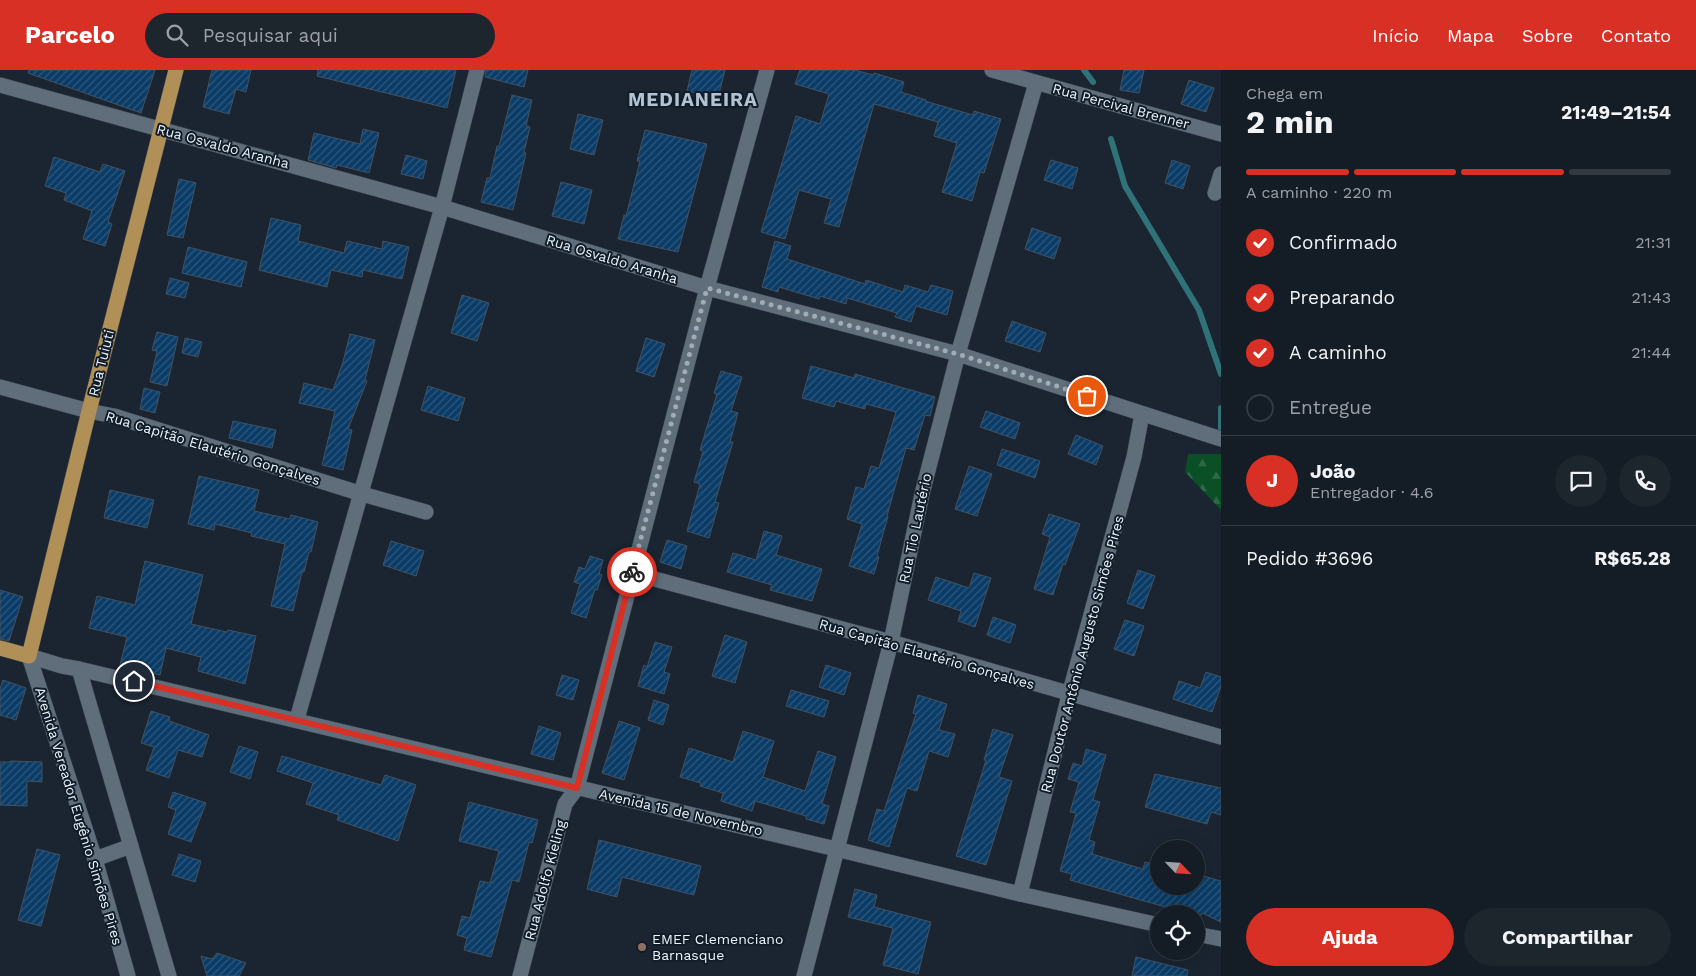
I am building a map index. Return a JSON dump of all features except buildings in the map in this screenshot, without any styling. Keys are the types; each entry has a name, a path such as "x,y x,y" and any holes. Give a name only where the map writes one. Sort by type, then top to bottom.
{"main road":[{"name":"Rua Tuiuti","path":"29,656 176,70"},
{"name":"Avenida 15 de Novembro","path":"0,648 29,656"}],"street":[{"path":"297,719 442,207 477,70"},
{"name":"Rua Adolfo Kieling","path":"520,976 565,804 577,788 707,288 767,70"},
{"name":"Rua Percival Brenner","path":"992,70 1221,134"},
{"name":"Rua Tio Lautério","path":"804,976 891,642 922,494 958,354 1036,83"},
{"name":"Rua Osvaldo Aranha","path":"0,85 442,207 707,288 958,354 1221,439"},
{"path":"1215,194 1221,174"},
{"name":"Rua Capitão Elautério Gonçalves","path":"0,387 114,416 362,494 426,512"},
{"name":"Rua Doutor Antônio Augusto Simões Pires","path":"1020,894 1069,695 1134,457 1142,414"},
{"name":"Rua Capitão Elautério Gonçalves","path":"632,573 891,642 1221,738"},
{"name":"Avenida 15 de Novembro","path":"29,656 62,666 297,719 1020,894 1150,923"},
{"name":"Avenida Vereador Eugênio Simões Pires","path":"29,656 95,859 128,976"},
{"path":"80,669 169,976"},
{"path":"95,859 131,846"},
{"path":"1205,936 1221,940"}],"green space":[{"path":"1188,454 1221,454 1221,510 1185,472"}],"waterway":[{"path":"1084,70 1093,82"},
{"path":"1111,139 1125,186 1199,310 1221,374"},
{"path":"1221,408 1221,431"}],"way so far":[{"path":"632,572 707,288 958,354 1087,396"}],"place":[{"name":"EMEF Clemenciano Barnasque","path":"642,947"}],"district":[{"name":"MEDIANEIRA","path":"693,99"}],"route":[{"path":"134,681 577,788 632,572"}]}
